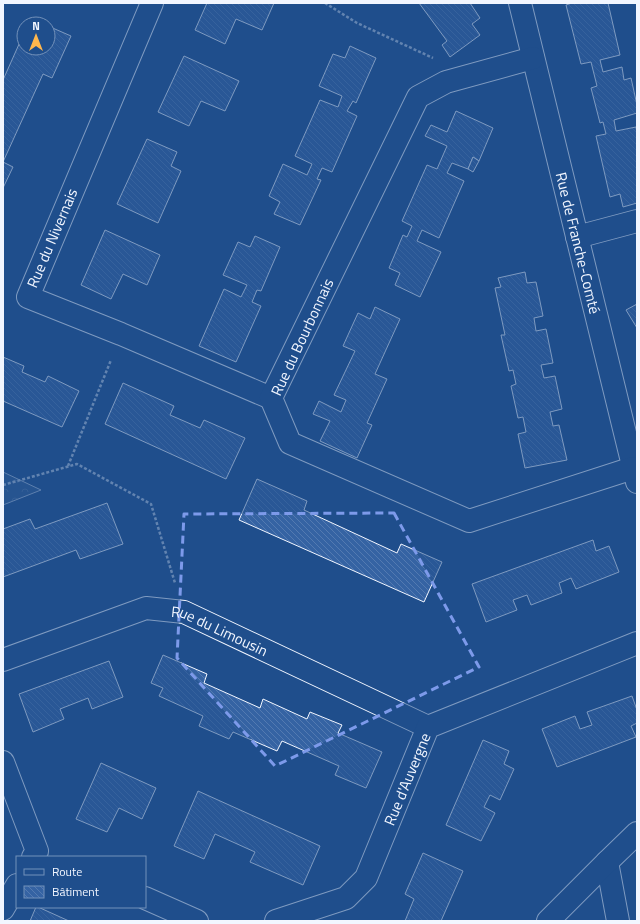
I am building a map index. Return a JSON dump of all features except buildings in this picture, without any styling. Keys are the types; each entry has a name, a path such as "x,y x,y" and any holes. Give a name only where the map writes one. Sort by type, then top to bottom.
{"street":[{"name":"Rue du Nivernais","path":"152,3 28,296 271,398"},
{"name":"Rue de Franche-Comté","path":"520,3 635,476"},
{"name":"Rue du Bourbonnais","path":"533,58 446,82 418,97 271,398 290,443 469,521 635,476"},
{"path":"577,237 637,221"},
{"name":"Rue du Limousin","path":"3,660 146,608 184,612 428,727"},
{"name":"Rue d'Auvergne","path":"276,921 346,898 366,878 428,727 637,643"},
{"path":"3,762 40,855"},
{"path":"548,921 637,834"},
{"path":"607,862 618,921"},
{"path":"3,909 16,887"},
{"path":"146,898 197,921"}],"path":[{"path":"325,3 357,24 433,58 446,82"},
{"path":"68,467 121,334"},
{"path":"3,485 77,464 151,504 184,612"}],"highlighted area":[{"path":"394,513 479,667 275,766 177,658 184,514"}],"green space":[{"path":"3,472 41,490 3,505"}]}
